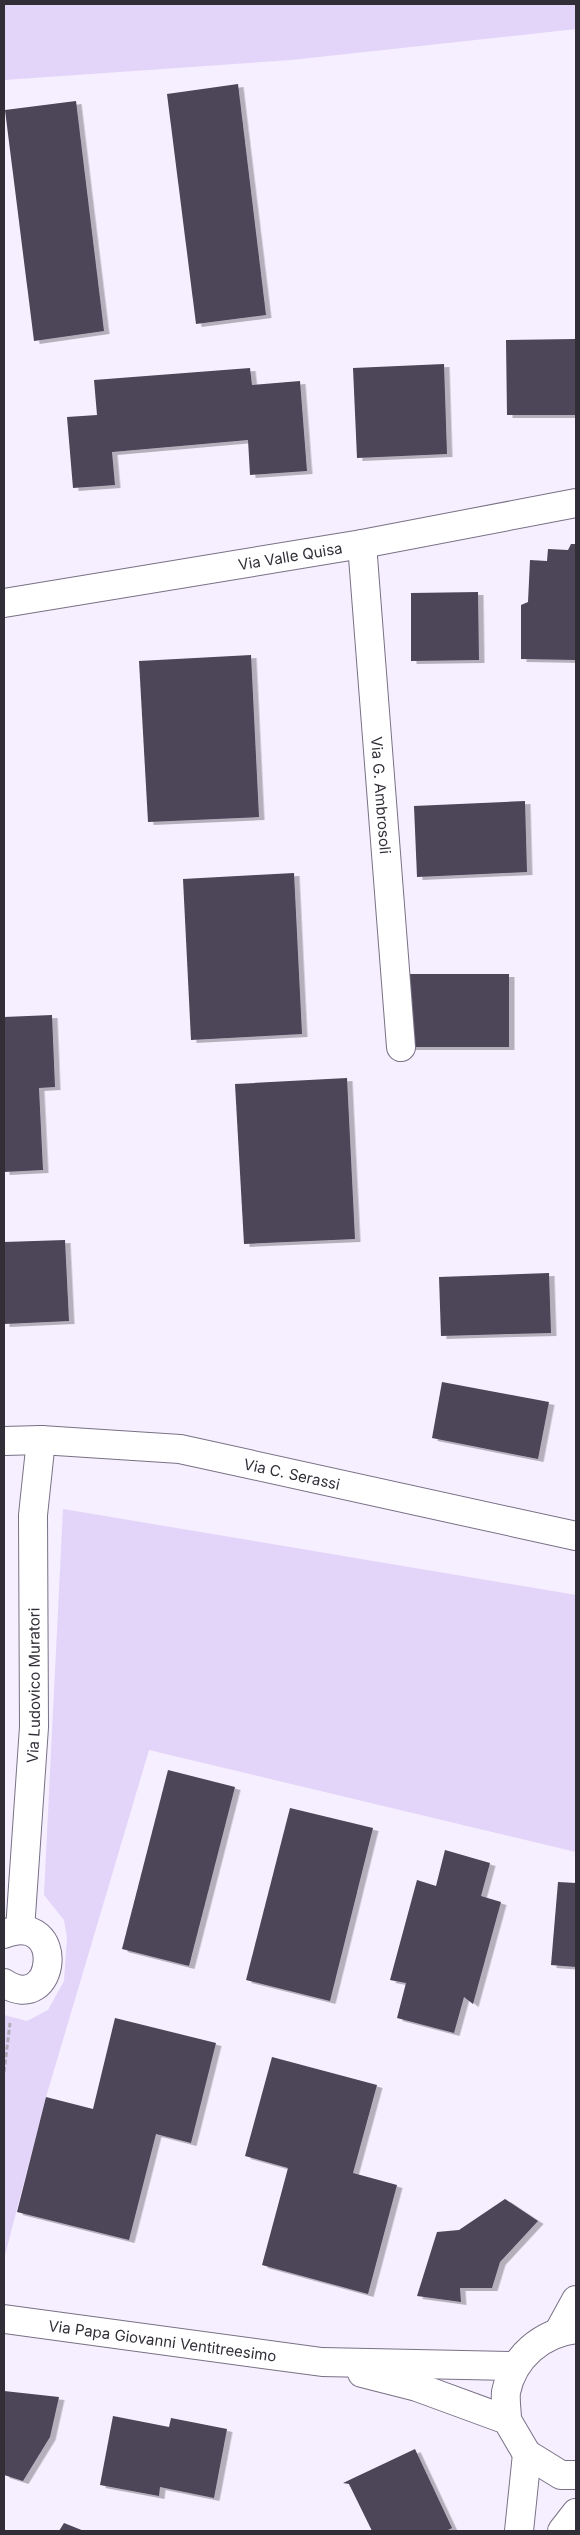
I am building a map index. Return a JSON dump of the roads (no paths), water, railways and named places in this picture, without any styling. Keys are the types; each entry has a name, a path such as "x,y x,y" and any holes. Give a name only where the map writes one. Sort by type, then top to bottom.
{"street":[{"name":"Via Valle Quisa","path":"4,603 362,544 576,503"},
{"name":"Via G. Ambrosoli","path":"362,544 401,1047"},
{"name":"Via C. Serassi","path":"4,1441 40,1440 180,1449 576,1536"},
{"name":"Via Ludovico Muratori","path":"9,1986 32,1987 46,1975 49,1961 42,1941 31,1932 12,1932 34,1727 33,1515 40,1440"},
{"path":"576,2300 568,2330 540,2340 515,2366 506,2393 507,2420 526,2454 561,2476 576,2475"},
{"name":"Via Papa Giovanni Ventitreesimo","path":"4,2319 322,2362 515,2366"},
{"name":"Via Papa Giovanni Ventitreesimo","path":"322,2362 417,2388 507,2420"},
{"path":"519,2531 526,2454"},
{"path":"562,2531 576,2513"}]}
